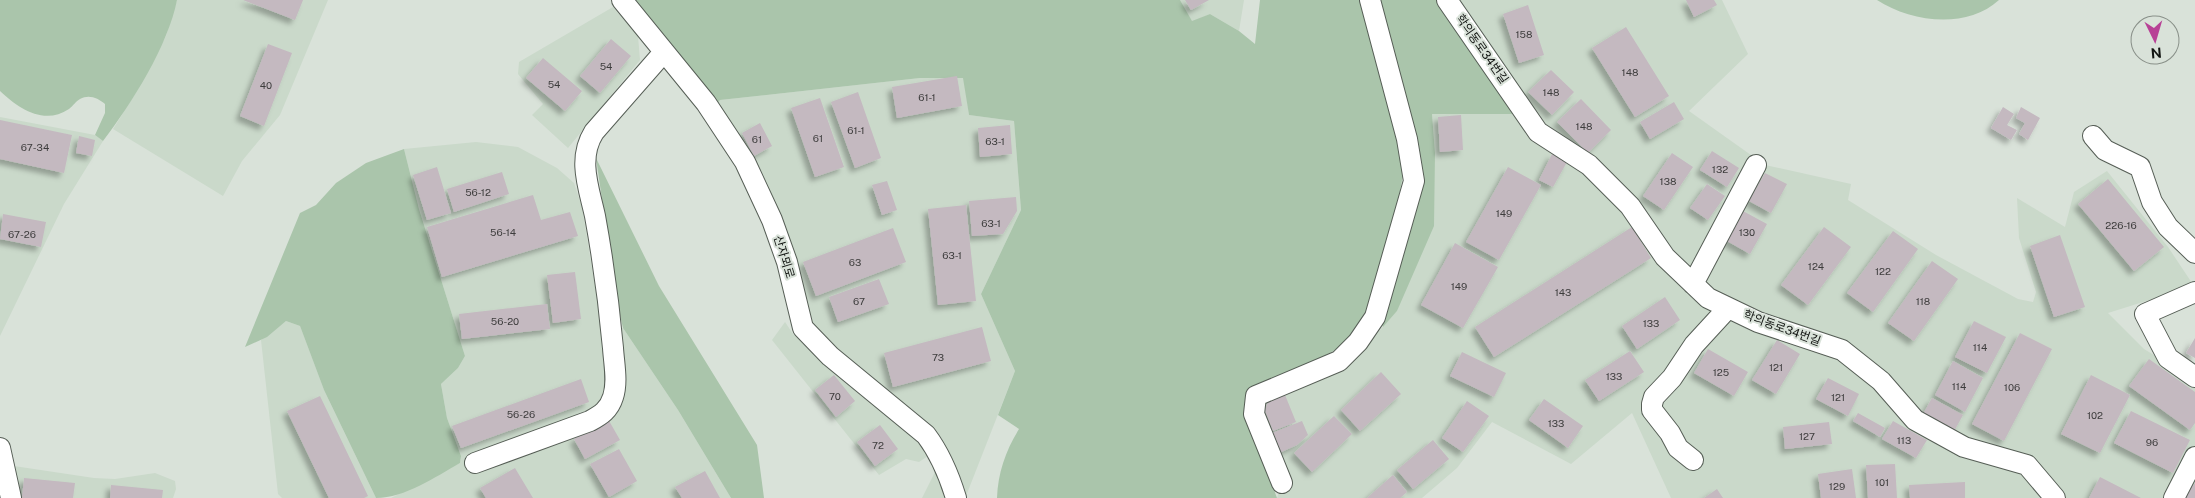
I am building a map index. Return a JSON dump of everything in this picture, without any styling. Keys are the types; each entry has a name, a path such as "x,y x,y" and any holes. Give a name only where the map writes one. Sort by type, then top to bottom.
{"street":[{"name":"산자뫼로","path":"622,0 706,103 745,162 775,228 787,262 803,328 830,356 926,435 938,450 956,498"},
{"path":"1282,483 1254,414 1256,396 1339,361 1358,342 1375,317 1414,181 1407,140 1370,0"},
{"name":"학의동로34번길","path":"1448,0 1538,132 1589,165 1630,206 1665,258 1708,298 1758,322 1842,350 1881,381 1914,420 1964,447 2027,465 2055,498"},
{"path":"475,463 590,420 603,414 610,405 615,386 611,334 595,217 585,170 585,156 588,142 594,132 664,52"},
{"path":"2093,136 2105,150 2140,167 2152,202 2168,227 2195,253"},
{"path":"1693,284 1756,164"},
{"path":"2195,292 2145,314 2168,358 2195,377"},
{"path":"1693,460 1678,448 1670,433 1652,410 1652,404 1654,397 1672,378 1694,345 1728,308"},
{"path":"0,448 11,498"},
{"path":"2174,498 2195,456"}],"shaded area":[{"path":"177,0 328,0 280,115 242,161 223,196 113,129 137,91 166,36"},
{"path":"1180,0 1244,0 1239,31 1210,14 1192,22"},
{"path":"1455,0 1722,0 1748,54 1689,111 1765,165 1851,184 1848,200 1936,255 2018,299 2033,302 2036,292 2019,238 2017,198 2065,227 2074,192 2107,171 2168,247 2194,286 2108,313 2144,349 2195,380 2195,498 1671,498 1632,413 1571,464 1492,422 1457,468 1422,498 1277,498 1282,483 1256,396 1339,361 1380,330 1397,311 1435,153 1432,114 1526,114"},
{"path":"613,7 638,36 640,60 568,148 532,115 543,104 518,74 519,62"},
{"path":"920,78 964,78 969,115 1014,121 1021,210 981,294 1015,371 966,496 853,363 815,329 810,320 783,219 717,104 720,100"},
{"path":"0,117 95,135 103,141 64,204 0,336"},
{"path":"476,142 518,147 557,168 574,183 582,207 602,329 623,328 678,410 731,498 391,498 460,463 461,456 447,418 441,384 458,368 465,356 419,209 404,149"},
{"path":"286,321 300,326 324,390 376,498 282,498 278,494 261,340"},
{"path":"785,322 793,334 913,435 931,454 919,462 906,459 879,475 772,340"},
{"path":"14,466 94,478 115,479 155,473 175,481 176,489 173,498 19,498"},
{"path":"937,468 949,498 922,498"}],"green space":[{"path":"0,0 177,0 166,36 148,74 103,141 95,135 105,113 105,104 96,98 83,98 60,114 50,116 32,113 23,109 0,91"},
{"path":"632,0 1180,0 1192,21 1210,14 1239,31 1255,44 1260,0 1365,0 1404,170 1390,243 1369,305 1358,326 1345,343 1245,410 1277,498 997,498 1003,462 1019,429 998,415 1015,371 981,294 1021,210 1014,121 969,115 963,78 920,78 720,100 717,104"},
{"path":"1376,0 1441,0 1519,114 1432,114 1435,153 1434,226 1397,311 1383,327 1380,320 1419,196"},
{"path":"1877,0 1999,0 1986,10 1971,16 1938,20 1906,14"},
{"path":"404,149 419,209 465,356 458,368 441,384 447,418 461,456 460,463 420,486 387,497 376,498 324,390 300,326 286,321 267,337 245,347 300,213 316,205 336,183 366,163"},
{"path":"596,158 659,286 757,445 764,498 731,498 678,410 623,328 617,302"}],"building":[{"path":"243,0 303,0 295,20"},
{"path":"1185,0 1209,0 1191,10"},
{"path":"1686,0 1714,0 1717,5 1694,17"},
{"path":"1528,5 1544,55 1519,63 1503,14"},
{"path":"1626,27 1669,96 1635,117 1592,48"},
{"path":"611,39 631,56 600,93 580,76"},
{"path":"268,44 292,53 264,126 240,116"},
{"path":"543,58 582,91 565,111 526,78"},
{"path":"1551,70 1574,92 1552,115 1528,92"},
{"path":"957,76 962,106 897,118 892,87"},
{"path":"858,92 881,158 855,168 831,102"},
{"path":"820,98 844,167 815,177 791,108"},
{"path":"1581,99 1611,130 1588,153 1557,122"},
{"path":"1674,102 1684,119 1650,139 1640,122"},
{"path":"2003,107 2014,114 2007,125 2017,130 2011,140 1991,128"},
{"path":"2021,107 2040,118 2028,140 2019,134 2025,123 2016,118"},
{"path":"1461,115 1463,150 1440,152 1438,117"},
{"path":"0,120 72,135 64,173 0,159"},
{"path":"760,123 772,146 754,156 742,133"},
{"path":"1010,125 1012,154 980,157 978,128"},
{"path":"79,136 95,140 92,156 76,153"},
{"path":"1712,151 1739,168 1727,187 1700,170"},
{"path":"1672,153 1693,167 1664,210 1643,196"},
{"path":"1552,154 1567,162 1553,187 1539,180"},
{"path":"437,167 451,213 427,220 413,175"},
{"path":"1508,167 1541,185 1499,260 1466,242"},
{"path":"502,172 509,194 454,212 447,189"},
{"path":"1765,173 1787,184 1771,213 1749,201"},
{"path":"2108,179 2164,247 2134,271 2078,204"},
{"path":"887,181 897,210 882,215 872,185"},
{"path":"1707,184 1725,196 1708,220 1690,208"},
{"path":"533,195 541,220 570,212 578,236 442,277 427,227"},
{"path":"1016,197 1017,211 1003,234 972,236 969,201"},
{"path":"966,205 976,301 938,305 928,209"},
{"path":"1743,211 1767,224 1750,254 1727,241"},
{"path":"3,214 46,222 41,247 0,239"},
{"path":"1632,227 1651,258 1494,357 1475,327"},
{"path":"1824,227 1851,247 1808,305 1781,285"},
{"path":"893,228 906,262 816,296 803,262"},
{"path":"1893,231 1918,249 1873,312 1847,293"},
{"path":"2060,235 2085,307 2054,317 2030,246"},
{"path":"1455,243 1498,267 1463,328 1421,305"},
{"path":"1932,261 1958,279 1914,341 1888,323"},
{"path":"575,272 581,319 553,323 547,275"},
{"path":"879,279 889,304 838,322 829,297"},
{"path":"1665,297 1680,320 1637,349 1622,326"},
{"path":"547,304 550,329 462,339 459,314"},
{"path":"1974,321 2006,337 1987,373 1955,357"},
{"path":"982,327 991,361 893,387 884,353"},
{"path":"2020,333 2052,349 2004,441 1972,424"},
{"path":"2195,338 2195,358 2186,353"},
{"path":"1777,340 1800,354 1776,394 1752,380"},
{"path":"1708,349 1748,372 1734,396 1694,373"},
{"path":"1630,351 1644,372 1599,401 1585,380"},
{"path":"1462,352 1506,373 1494,397 1450,376"},
{"path":"2149,359 2195,392 2195,423 2190,430 2129,386"},
{"path":"1953,361 1983,378 1965,412 1935,395"},
{"path":"1381,372 1401,394 1360,431 1341,410"},
{"path":"834,375 855,401 836,417 815,390"},
{"path":"2091,375 2130,395 2100,453 2061,434"},
{"path":"1828,378 1859,394 1848,416 1816,399"},
{"path":"581,379 589,402 461,448 452,426"},
{"path":"1283,390 1296,422 1273,431 1265,411 1267,404 1274,394"},
{"path":"320,396 368,496 364,498 329,498 287,411"},
{"path":"1932,398 1963,415 1953,433 1922,416"},
{"path":"1544,399 1583,426 1568,448 1529,420"},
{"path":"1467,401 1489,416 1463,452 1442,438"},
{"path":"2131,411 2190,440 2173,473 2114,443"},
{"path":"1858,413 1885,428 1880,437 1853,421"},
{"path":"1334,416 1352,434 1312,472 1294,453"},
{"path":"608,419 620,440 585,459 574,439"},
{"path":"1302,421 1308,435 1297,445 1279,453 1272,433"},
{"path":"1893,421 1927,440 1916,458 1882,439"},
{"path":"1829,422 1832,444 1785,449 1783,427"},
{"path":"880,425 898,449 875,466 857,442"},
{"path":"1433,440 1449,459 1413,489 1397,470"},
{"path":"619,449 637,481 609,497 590,464"},
{"path":"1895,464 1897,498 1868,498 1866,465"},
{"path":"515,468 533,498 486,498 480,488"},
{"path":"1852,469 1856,498 1821,498 1818,474"},
{"path":"705,471 720,498 682,498 675,487"},
{"path":"1393,475 1407,492 1400,498 1367,498"},
{"path":"2100,477 2141,498 2089,498"},
{"path":"24,478 75,483 73,498 22,498"},
{"path":"1965,482 1965,498 1910,498 1909,485"},
{"path":"2195,483 2195,498 2184,498"},
{"path":"111,485 163,490 162,498 110,498"},
{"path":"1717,489 1723,498 1704,498"}]}
